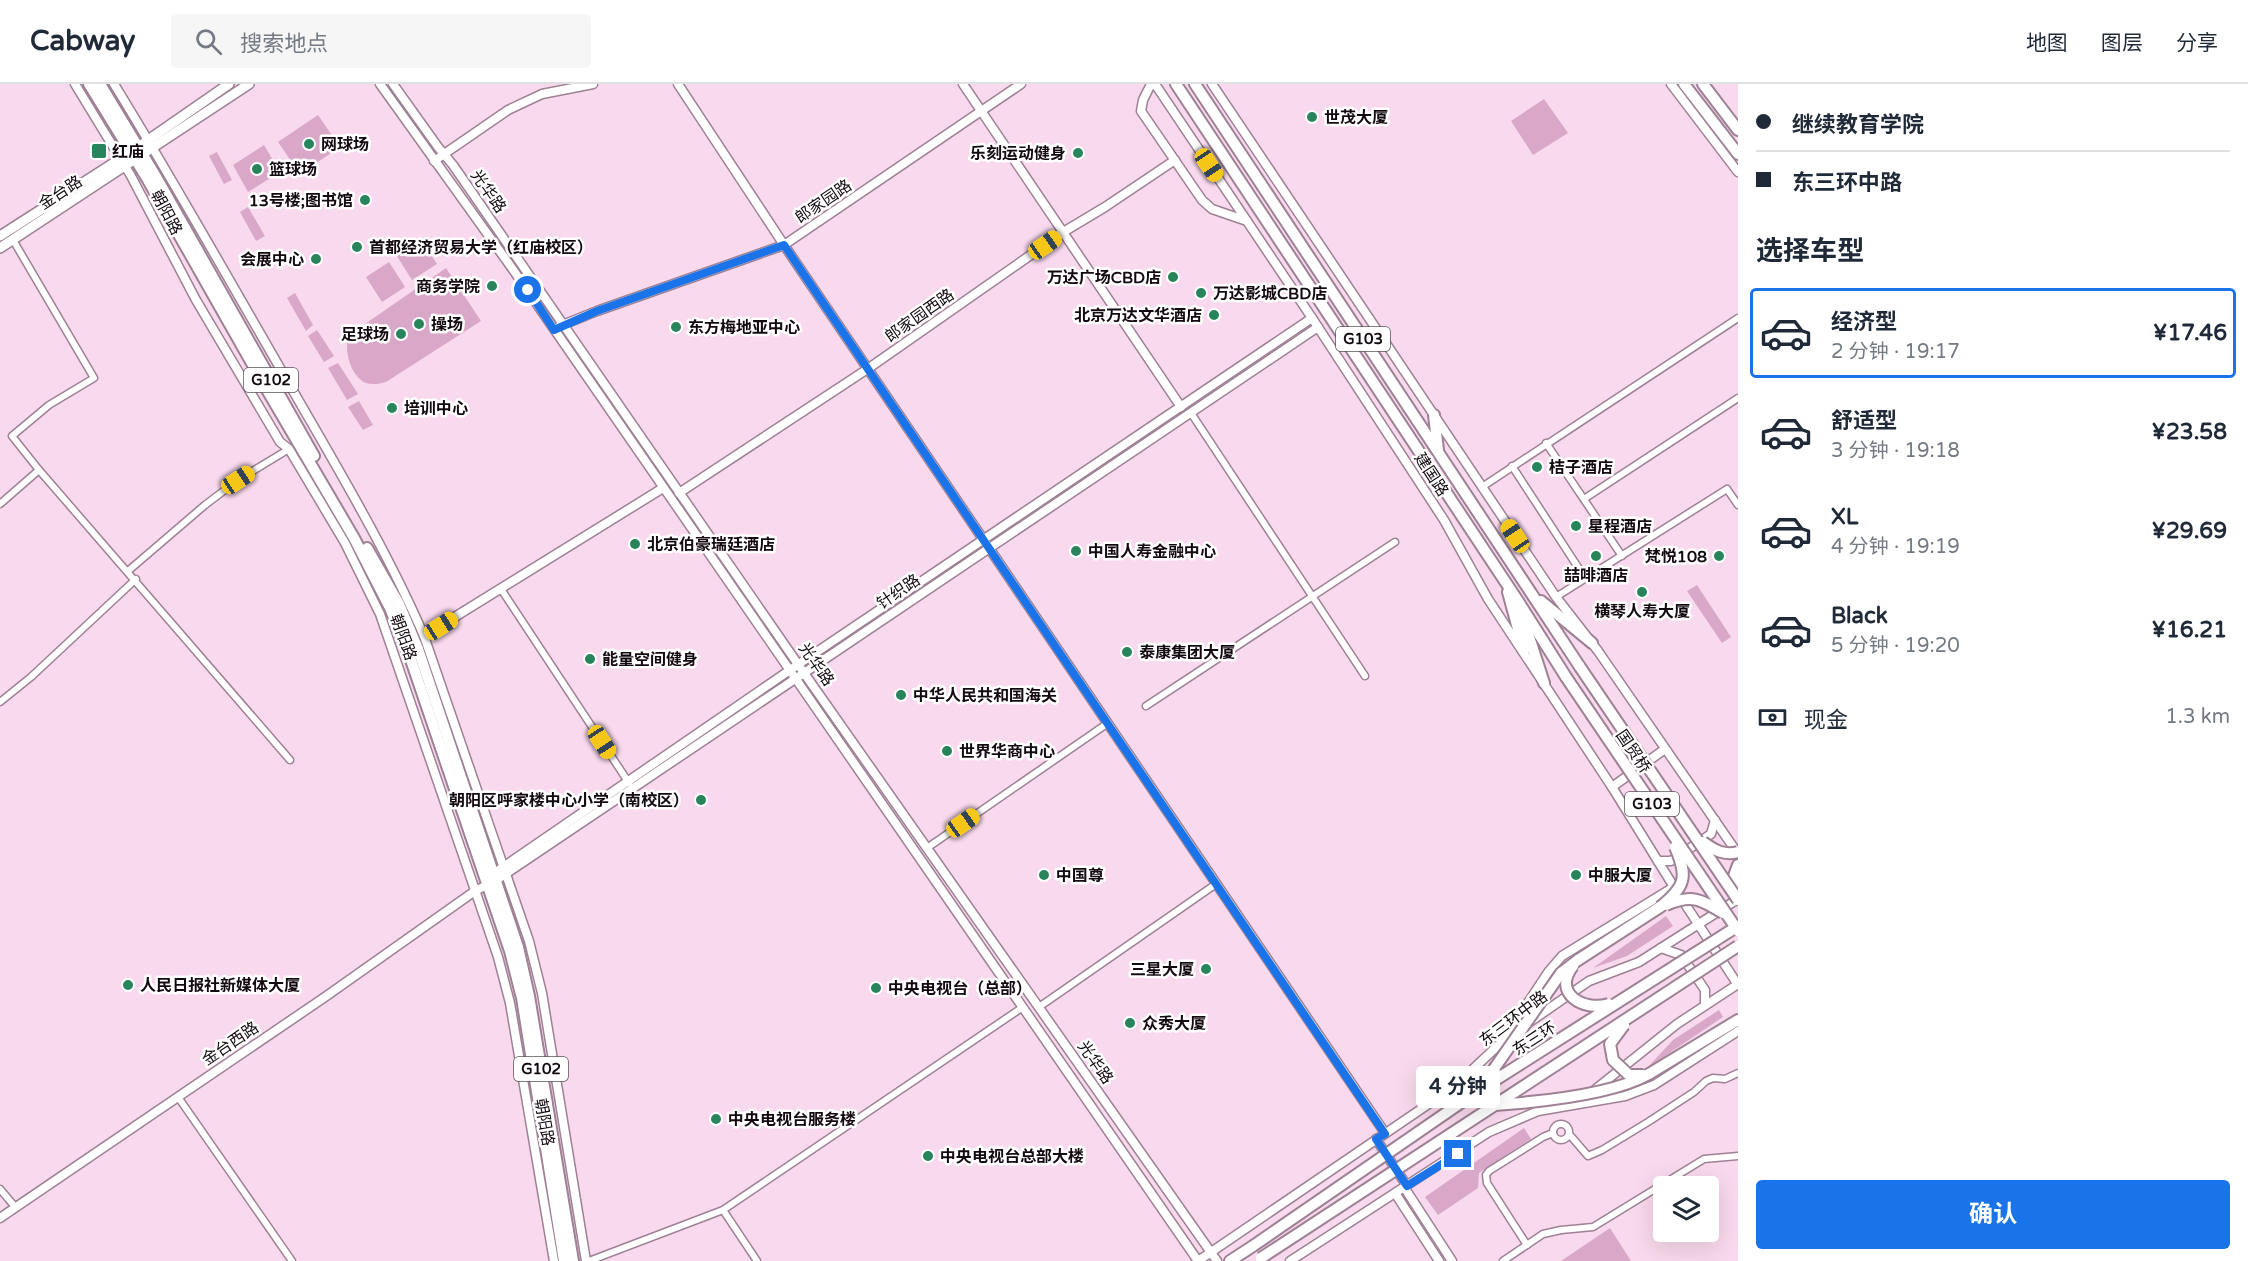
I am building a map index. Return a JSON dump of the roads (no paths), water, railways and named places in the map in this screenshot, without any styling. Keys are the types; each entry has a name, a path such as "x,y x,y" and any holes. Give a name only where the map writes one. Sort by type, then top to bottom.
{"highway":[{"name":"朝阳路","path":"89,84 142,150"},
{"name":"朝阳路","path":"100,84 142,150 399,604 418,649 491,880 522,998 564,1261"},
{"name":"建国路","path":"1176,84 1566,677"},
{"name":"建国路","path":"1195,84 1580,667"},
{"path":"1684,84 1738,154"},
{"path":"1703,84 1738,130"},
{"path":"1434,415 1439,454"},
{"path":"1506,583 1524,651"},
{"path":"1532,593 1592,643"},
{"path":"1518,601 1544,683"},
{"name":"国贸桥","path":"1580,667 1738,898"},
{"name":"国贸桥","path":"1566,677 1738,931"},
{"path":"1478,1091 1561,973 1660,907 1682,885 1684,868 1666,825"},
{"path":"1697,837 1718,851 1728,854 1736,847"},
{"path":"1738,865 1734,876 1738,898"},
{"name":"朝阳路","path":"491,880 518,947 530,996 573,1261"},
{"path":"1660,907 1689,897 1728,916"},
{"name":"东三环","path":"1230,1261 1394,1151 1478,1091 1738,926"},
{"name":"东三环","path":"1256,1261 1738,946"},
{"path":"1578,960 1569,972 1566,984 1571,996 1580,1004 1598,1007 1631,994"},
{"path":"1641,1009 1616,1034 1610,1044 1610,1052 1623,1073 1635,1077 1649,1074"},
{"path":"1494,1106 1524,1103 1634,1083 1738,1020"}],"main road":[{"path":"142,150 229,84"},
{"path":"142,150 249,84"},
{"name":"金台路","path":"0,248 142,150"},
{"name":"金台路","path":"0,236 123,163"}],"street":[{"name":"朝阳路","path":"75,84 123,163 196,300 280,442 289,448 345,543 380,614 498,957 510,1002 553,1261"},
{"name":"朝阳路","path":"114,84 142,150"},
{"name":"光华路","path":"380,84 514,271 1198,1261"},
{"name":"光华路","path":"393,84 1217,1261"},
{"path":"434,161 508,110 542,94 593,84"},
{"path":"678,84 784,245 1385,1134"},
{"path":"963,84 1065,231 1181,406"},
{"name":"郎家园路","path":"554,330 563,324 784,245 1021,84"},
{"path":"1153,84 1143,100 1142,111 1202,200 1212,209 1247,221"},
{"name":"建国路","path":"1153,84 1312,318 1444,520 1488,599 1524,651 1738,984"},
{"name":"建国路","path":"1212,84 1556,597 1592,643 1736,847"},
{"path":"1671,84 1738,172"},
{"name":"郎家园西路","path":"680,494 868,368 1065,231 1175,160"},
{"path":"13,240 94,378 49,405 12,436 290,760"},
{"name":"针织路","path":"630,785 790,670 1312,318"},
{"path":"1482,487 1738,318"},
{"name":"针织路","path":"491,880 630,785 804,673 1318,327"},
{"path":"1584,499 1738,398"},
{"path":"1191,413 1365,676"},
{"path":"1546,443 1622,556"},
{"path":"128,571 221,493 289,448"},
{"path":"1512,466 1585,578"},
{"path":"0,504 39,470"},
{"path":"424,636 663,488"},
{"path":"1556,597 1727,489 1738,505"},
{"path":"1146,706 1395,542"},
{"path":"0,702 136,579"},
{"path":"501,589 630,785"},
{"name":"朝阳路","path":"399,604 424,636 529,942 542,993 588,1261"},
{"path":"380,614 399,604"},
{"path":"927,848 1108,723"},
{"path":"1612,787 1665,749"},
{"path":"1658,861 1671,861 1711,834 1715,820"},
{"name":"金台西路","path":"0,1218 325,997 491,880"},
{"path":"1039,1007 1216,884"},
{"path":"1505,1039 1549,971 1562,956 1674,887"},
{"name":"东三环中路","path":"1198,1261 1455,1086 1505,1039 1589,981 1640,962 1738,898"},
{"path":"1661,948 1681,955 1705,990 1705,1005"},
{"path":"1578,1104 1677,1024 1738,984"},
{"path":"588,1261 723,1210 1023,1007"},
{"path":"1290,1261 1489,1132 1538,1111 1625,1096 1641,1091 1738,1031"},
{"path":"1569,1134 1566,1139 1555,1138 1553,1133 1555,1126 1560,1124 1567,1126 1569,1134 1588,1156 1648,1122 1694,1092 1706,1081 1713,1078 1725,1079 1738,1073"},
{"path":"178,1097 292,1261"},
{"path":"1527,1245 1487,1183 1486,1175 1553,1133"},
{"path":"1376,1139 1452,1261"},
{"path":"1503,1261 1543,1234 1593,1227 1704,1159 1738,1156"},
{"path":"0,1189 16,1208"},
{"path":"1395,1193 1439,1261"},
{"path":"723,1210 757,1261"}],"place":[{"name":"世茂大厦","path":"1312,117"},
{"name":"网球场","path":"309,144"},
{"name":"红庙","path":"99,151"},
{"name":"乐刻运动健身","path":"1078,153"},
{"name":"篮球场","path":"257,169"},
{"name":"13号楼;图书馆","path":"365,200"},
{"name":"首都经济贸易大学（红庙校区）","path":"357,247"},
{"name":"会展中心","path":"316,259"},
{"name":"万达广场CBD店","path":"1173,277"},
{"name":"商务学院","path":"492,286"},
{"name":"万达影城CBD店","path":"1201,293"},
{"name":"北京万达文华酒店","path":"1214,315"},
{"name":"操场","path":"419,324"},
{"name":"东方梅地亚中心","path":"676,327"},
{"name":"足球场","path":"401,334"},
{"name":"培训中心","path":"392,408"},
{"name":"桔子酒店","path":"1537,467"},
{"name":"星程酒店","path":"1576,526"},
{"name":"北京伯豪瑞廷酒店","path":"635,544"},
{"name":"中国人寿金融中心","path":"1076,551"},
{"name":"喆啡酒店","path":"1596,556"},
{"name":"梵悦108","path":"1719,556"},
{"name":"横琴人寿大厦","path":"1642,592"},
{"name":"泰康集团大厦","path":"1127,652"},
{"name":"能量空间健身","path":"590,659"},
{"name":"中华人民共和国海关","path":"901,695"},
{"name":"世界华商中心","path":"947,751"},
{"name":"朝阳区呼家楼中心小学（南校区）","path":"701,800"},
{"name":"中国尊","path":"1044,875"},
{"name":"中服大厦","path":"1576,875"},
{"name":"三星大厦","path":"1206,969"},
{"name":"人民日报社新媒体大厦","path":"128,985"},
{"name":"中央电视台（总部）","path":"876,988"},
{"name":"众秀大厦","path":"1130,1023"},
{"name":"中央电视台服务楼","path":"716,1119"},
{"name":"中央电视台总部大楼","path":"928,1156"}]}
